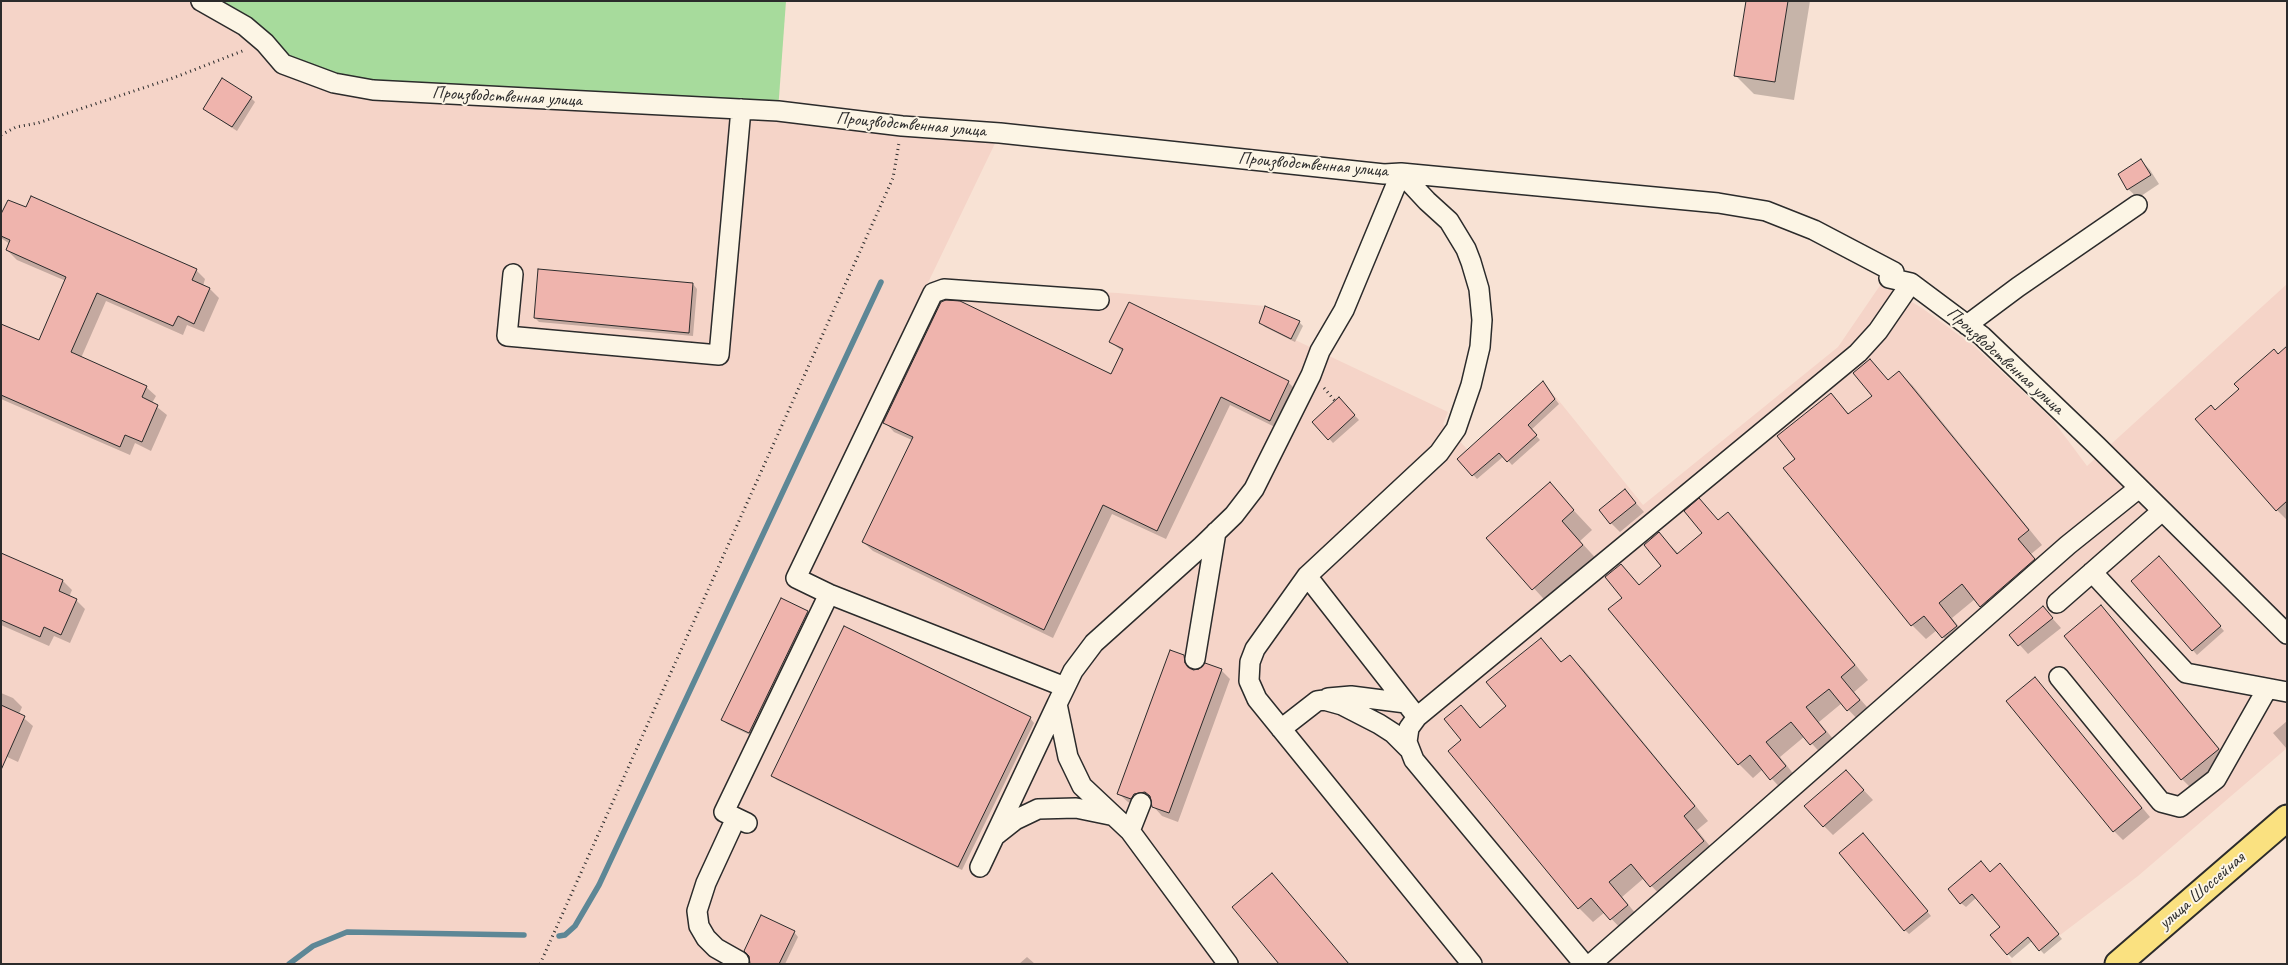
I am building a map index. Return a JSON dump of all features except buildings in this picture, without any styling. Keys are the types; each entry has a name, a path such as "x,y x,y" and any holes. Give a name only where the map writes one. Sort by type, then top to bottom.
{"main road":[{"name":"улица Шоссейная","path":"2118,964 2287,818"}],"street":[{"name":"Производственная улица","path":"201,1 245,26 265,43 283,64 334,83 373,90 778,111 902,126 1000,133 1384,174 1401,173 1718,203 1766,211 1814,230 1894,272 1889,278 1912,283 1968,325 1990,343 2287,634"},
{"path":"513,274 507,336 720,355 741,109"},
{"path":"980,867 1061,696 1082,657 1094,643 1216,532 1244,503 1266,468 1312,375 1320,351 1344,310 1401,173 1427,201 1442,212 1456,230 1476,275 1482,306 1482,334 1478,360 1465,406 1456,429 1446,446 1306,576 1259,642 1250,662 1249,681 1251,690 1281,729 1472,964"},
{"path":"1968,325 2018,287 2137,205"},
{"path":"1408,748 1408,733 1412,710 1858,353 1878,331 1912,283"},
{"path":"1061,696 796,578 932,294 944,290 1099,300"},
{"path":"1591,964 2068,545 2139,488"},
{"path":"2057,603 2162,511"},
{"path":"1195,659 1216,532"},
{"path":"2092,572 2186,673 2287,692"},
{"path":"1306,576 1412,710"},
{"path":"739,961 716,948 706,938 699,926 697,911 706,882 742,821 724,812 830,594"},
{"path":"2059,677 2161,802 2180,807 2216,779 2267,689"},
{"path":"1061,696 1058,718 1073,772 1082,786 1130,831 1228,964"},
{"path":"1281,729 1321,700 1345,696 1412,710"},
{"path":"1321,700 1335,702 1367,717 1393,733 1408,748 1414,760 1584,964"},
{"path":"1130,831 1141,803"},
{"path":"992,839 1015,820 1038,809 1076,808 1111,815"}],"path":[{"path":"1,134 16,127 38,123 173,78 265,43"},
{"path":"540,964 893,178 902,126"}],"shaded area":[{"path":"1,1 201,1 265,43 1000,133 925,289 932,284 1118,293 1265,306 1259,323 1448,412 1443,424 1468,450 1543,381 1643,505 1838,347 1881,284 1922,308 1975,347 2052,419 2087,466 2287,284 2287,748 2138,876 2039,951 2027,937 2007,955 2013,964 1,964"}],"green space":[{"path":"201,1 786,1 778,111 320,78"}],"waterway":[{"path":"559,936 565,935 575,926 599,885 881,282"},
{"path":"289,964 313,946 347,932 524,935"}]}
